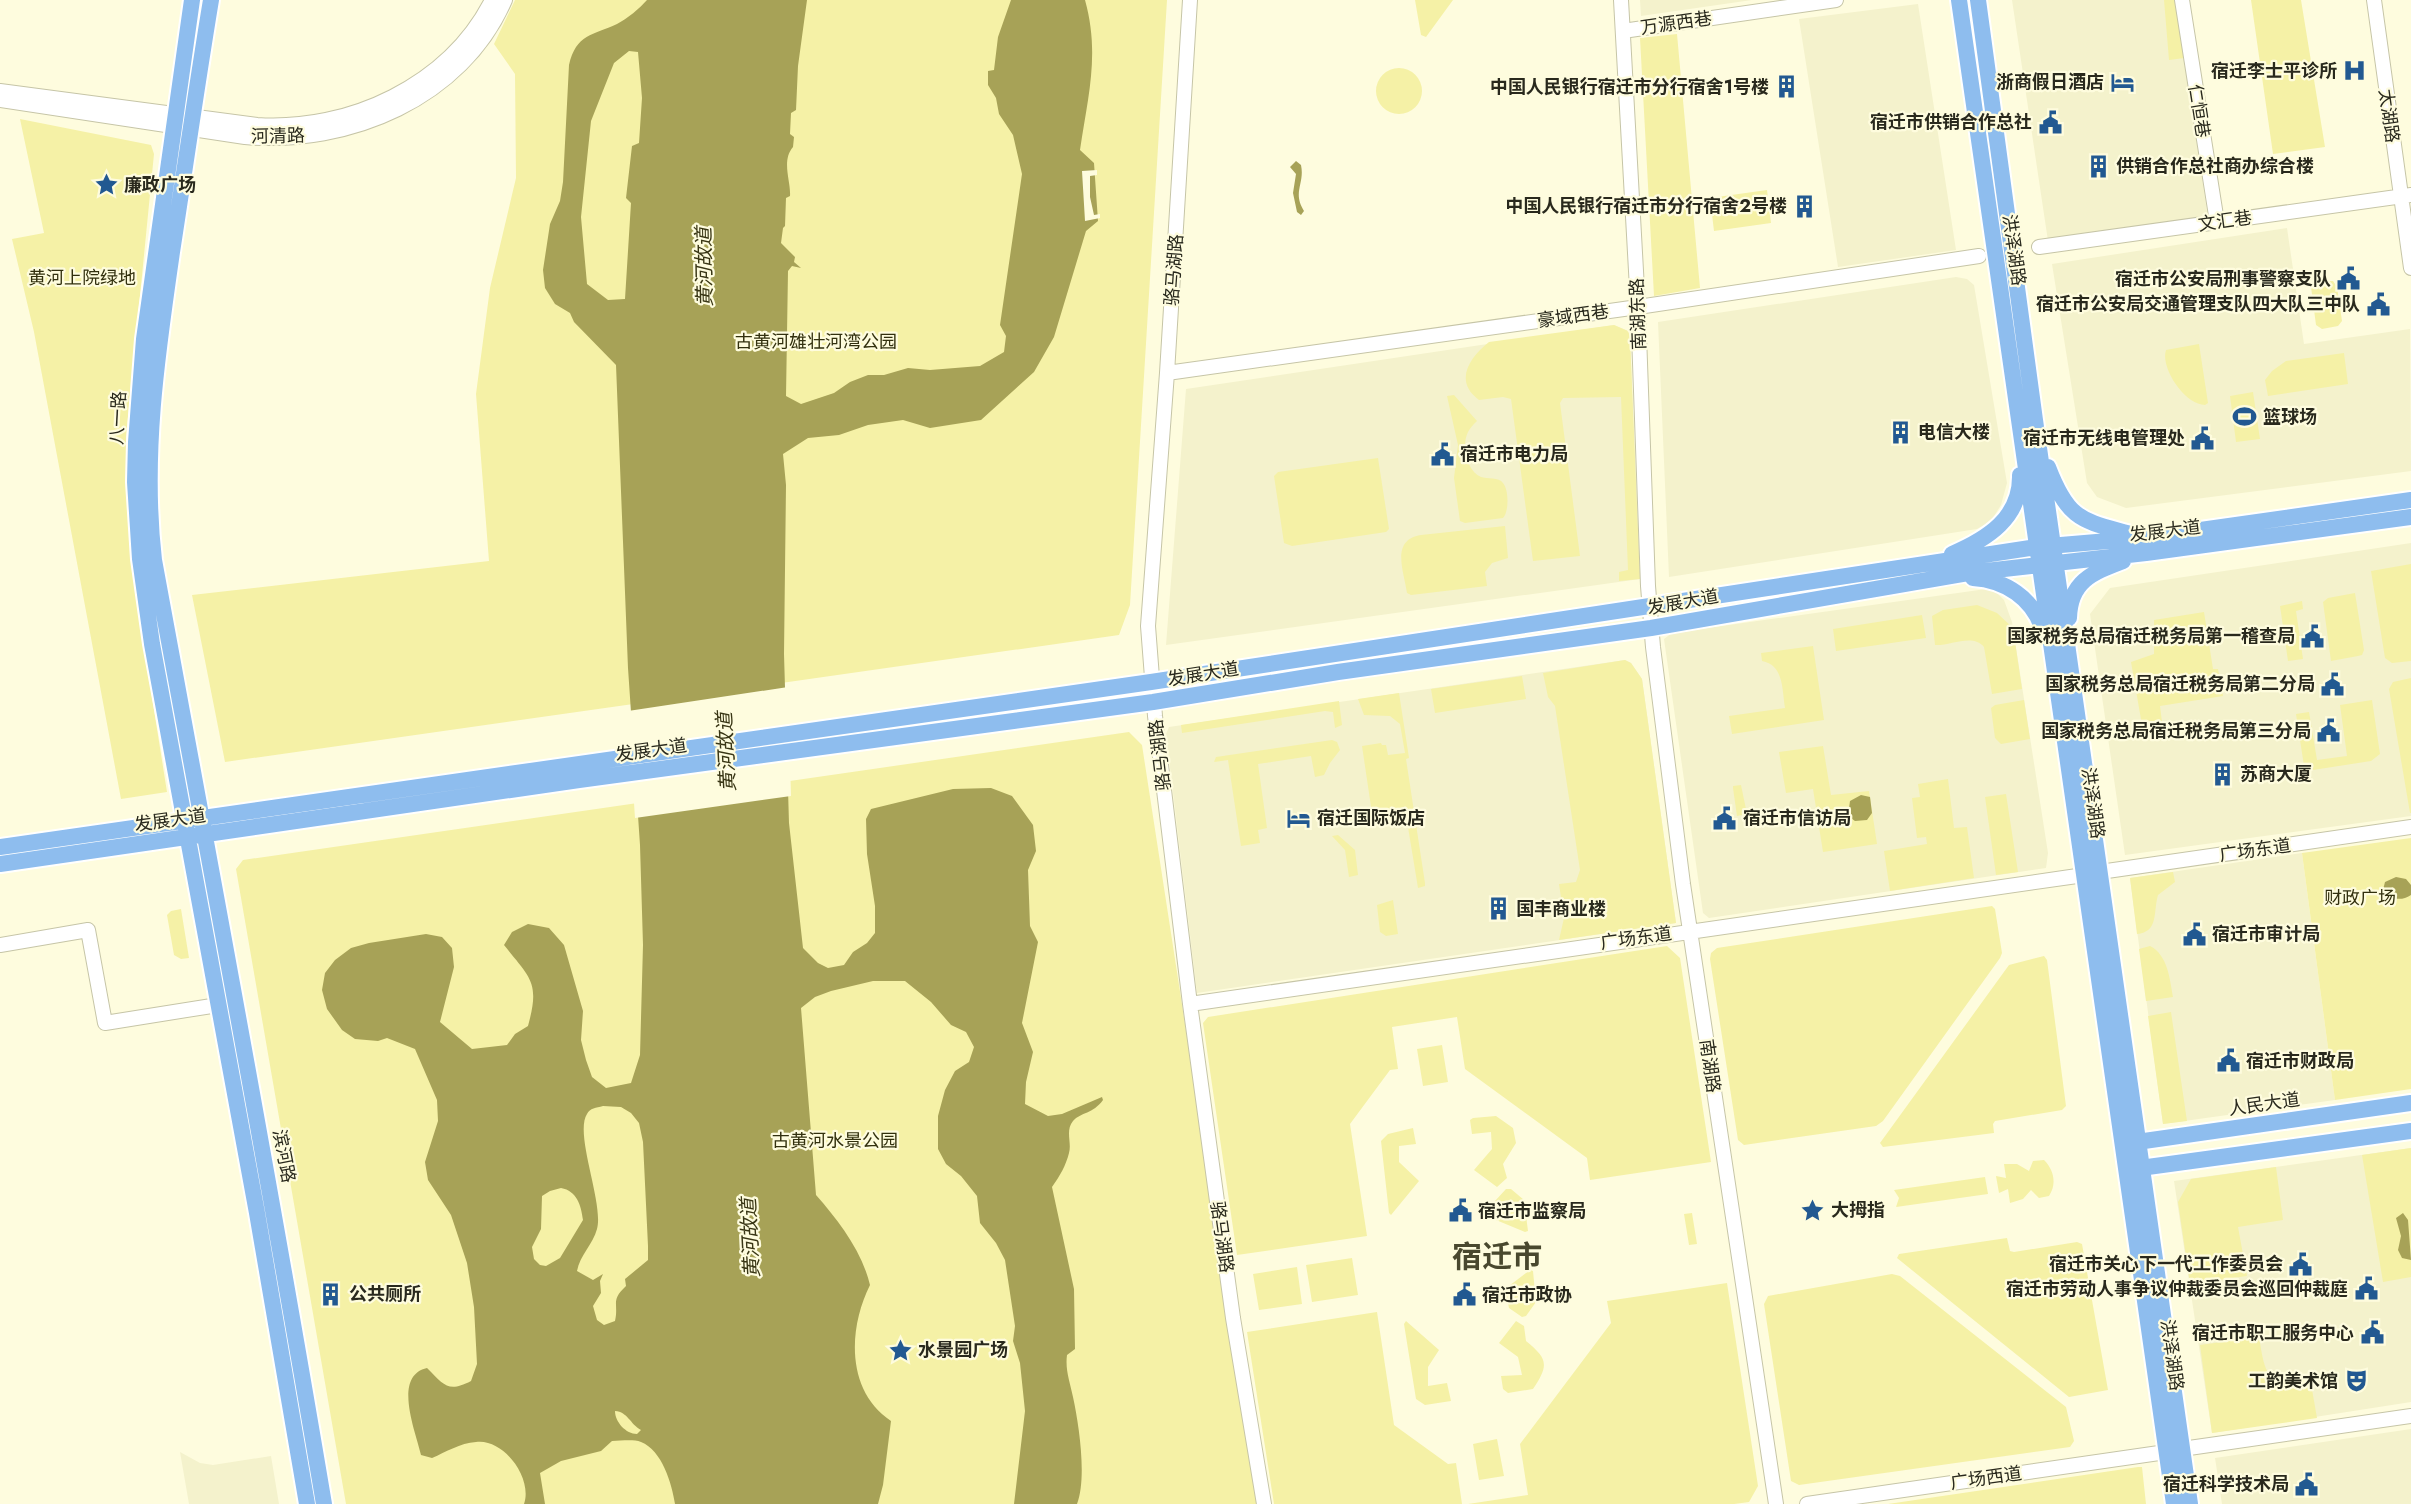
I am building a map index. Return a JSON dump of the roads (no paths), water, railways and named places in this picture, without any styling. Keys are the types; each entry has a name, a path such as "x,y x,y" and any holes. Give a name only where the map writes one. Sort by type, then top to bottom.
{"main road":[{"name":"八一路","path":"187,838 152,644 140,559 135,482 144,339 173,120 192,0"},
{"name":"八一路","path":"202,816 154,560 149,503 151,403 211,0"},
{"name":"洪泽湖路","path":"1959,0 2027,422 2054,545 2061,658"},
{"name":"洪泽湖路","path":"1978,0 2027,422 2039,565 2061,658 2092,874 2143,1168 2174,1451 2174,1504"},
{"path":"2027,422 2064,502 2090,523 2145,546"},
{"path":"1929,572 1992,534 2011,510 2019,496 2027,422"},
{"name":"发展大道","path":"0,864 187,838 578,772 815,729 1151,682 1649,606 1929,572 2056,563 2411,500"},
{"name":"发展大道","path":"0,847 202,816 578,772 821,747 1153,702 1338,672 1651,627 2054,545 2145,546 2411,517"},
{"path":"2061,658 2069,605 2080,583 2145,546"},
{"path":"1929,572 2009,586 2028,603 2061,658"},
{"name":"滨河路","path":"202,816 276,1216 324,1504"},
{"name":"滨河路","path":"187,838 307,1504"},
{"name":"洪泽湖路","path":"2092,874 2126,1170 2174,1451 2190,1504"},
{"name":"人民大道","path":"2122,1144 2411,1103"},
{"path":"2126,1170 2411,1131"}],"street":[{"name":"河清路","path":"191,123 291,126 329,121 376,106 409,87 460,47 480,22 492,0"},
{"name":"河清路","path":"0,91 191,123 245,137 285,139 339,130 386,115 411,102 450,74 478,47 494,24 505,0"},
{"name":"骆马湖路","path":"1190,0 1167,373 1148,626 1153,702 1190,1004 1233,1318 1264,1504"},
{"name":"南湖东路","path":"1621,0 1638,307 1651,627"},
{"name":"万源西巷","path":"1623,31 1836,0"},
{"name":"仁恒巷","path":"2182,0 2217,222"},
{"name":"太湖路","path":"2374,0 2405,196 2411,268"},
{"name":"河清路","path":"0,100 173,120"},
{"name":"文汇巷","path":"2039,247 2405,196"},
{"name":"豪域西巷","path":"1167,373 1638,307 1979,256"},
{"name":"南湖路","path":"1651,627 1690,931 1776,1504"},
{"name":"广场东道","path":"1190,1004 2411,827"},
{"path":"0,945 88,930 105,1023 218,1005"},
{"name":"广场西道","path":"1807,1504 2411,1416"}],"water":[{"name":"黄河故道","path":"647,0 807,0 798,66 796,110 791,113 790,134 794,137 787,165 790,196 786,198 785,226 781,243 795,257 794,262 801,268 792,266 788,271 786,396 801,404 834,393 850,382 868,375 884,375 908,368 930,370 980,366 1004,352 1006,336 1000,325 1022,174 1013,135 999,114 996,98 988,85 988,71 994,70 998,37 1011,0 1085,0 1092,39 1092,57 1080,150 1094,163 1098,221 1086,231 1054,337 1034,372 981,420 930,428 903,420 868,425 839,435 808,438 783,454 786,485 784,654 789,823 803,948 818,963 828,968 844,965 853,952 867,943 875,933 875,906 867,854 866,819 871,809 953,789 991,788 1012,796 1033,825 1036,851 1028,870 1030,926 1038,942 1022,1023 1033,1052 1026,1082 1025,1104 1048,1116 1062,1114 1102,1097 1103,1100 1095,1108 1073,1121 1069,1133 1068,1157 1052,1187 1074,1289 1075,1349 1067,1355 1067,1360 1081,1451 1081,1480 1077,1504 1014,1504 1025,1411 1020,1363 1013,1341 1015,1326 1005,1260 996,1243 980,1223 977,1196 961,1176 946,1164 938,1149 938,1116 945,1090 955,1071 969,1062 974,1047 966,1032 951,1025 931,1002 905,981 873,981 831,991 815,997 801,1008 816,1195 841,1225 855,1248 870,1285 858,1321 855,1358 866,1393 876,1408 891,1421 883,1485 878,1504 675,1504 665,1468 655,1452 641,1442 631,1440 612,1441 601,1451 561,1461 540,1473 545,1504 524,1504 526,1494 520,1472 514,1462 497,1446 486,1442 476,1442 459,1446 432,1458 421,1455 411,1419 408,1393 416,1373 427,1368 442,1383 451,1387 471,1381 477,1364 474,1307 467,1263 451,1215 428,1180 425,1162 438,1121 437,1100 415,1049 387,1038 378,1041 355,1039 342,1030 327,1009 322,990 325,973 335,960 351,948 426,934 442,937 452,948 454,967 440,1022 472,1049 507,1045 515,1034 528,1026 532,1011 533,990 527,974 504,945 512,932 528,924 549,928 564,945 583,1011 581,1040 592,1077 606,1088 631,1083 640,1055 643,945 640,845 628,668 616,365 574,322 570,313 555,304 545,288 543,270 550,224 560,201 563,182 569,65 572,55 581,41 621,22","holes":["629,51 638,52 642,98 639,143 632,146 626,198 631,203 625,299 608,300 587,284 581,217 591,121 614,63","603,1106 621,1107 631,1113 639,1123 643,1142 648,1260 625,1279 626,1286 617,1299 615,1321 604,1325 597,1320 593,1306 601,1293 600,1281 603,1274 593,1280 577,1271 597,1229 597,1203 584,1137 584,1124 588,1112","561,1188 571,1192 579,1204 583,1220 560,1258 546,1266 540,1265 534,1259 532,1247 541,1229 542,1196","615,1411 623,1414 641,1430 637,1434 625,1430 615,1415"]},
{"path":"1296,161 1301,165 1302,172 1299,198 1304,211 1301,215 1297,212 1293,193 1296,174 1290,167"},
{"path":"1861,795 1870,797 1872,813 1867,820 1855,821 1848,816 1850,801"},
{"path":"2396,877 2406,879 2411,885 2411,895 2396,898 2389,896 2383,890 2385,882"},
{"path":"2403,1213 2408,1220 2411,1260 2402,1258 2398,1250 2401,1236 2396,1218"}],"place":[{"name":"宿迁李士平诊所","path":"2355,71"},
{"name":"浙商假日酒店","path":"2122,82"},
{"name":"中国人民银行宿迁市分行宿舍1号楼","path":"1787,87"},
{"name":"宿迁市供销合作总社","path":"2050,122"},
{"name":"供销合作总社商办综合楼","path":"2098,166"},
{"name":"廉政广场","path":"106,185"},
{"name":"中国人民银行宿迁市分行宿舍2号楼","path":"1805,206"},
{"name":"宿迁市公安局刑事警察支队","path":"2349,279"},
{"name":"宿迁市公安局交通管理支队四大队三中队","path":"2378,304"},
{"name":"篮球场","path":"2245,417"},
{"name":"电信大楼","path":"1900,432"},
{"name":"宿迁市无线电管理处","path":"2203,438"},
{"name":"宿迁市电力局","path":"1442,454"},
{"name":"国家税务总局宿迁税务局第一稽查局","path":"2313,636"},
{"name":"国家税务总局宿迁税务局第二分局","path":"2333,684"},
{"name":"国家税务总局宿迁税务局第三分局","path":"2329,731"},
{"name":"苏商大厦","path":"2222,774"},
{"name":"宿迁国际饭店","path":"1299,818"},
{"name":"宿迁市信访局","path":"1725,818"},
{"name":"国丰商业楼","path":"1498,909"},
{"name":"宿迁市审计局","path":"2194,934"},
{"name":"宿迁市财政局","path":"2228,1061"},
{"name":"大拇指","path":"1813,1210"},
{"name":"宿迁市监察局","path":"1460,1211"},
{"name":"宿迁市关心下一代工作委员会","path":"2301,1264"},
{"name":"宿迁市劳动人事争议仲裁委员会巡回仲裁庭","path":"2366,1289"},
{"name":"公共厕所","path":"331,1294"},
{"name":"宿迁市政协","path":"1464,1295"},
{"name":"宿迁市职工服务中心","path":"2372,1333"},
{"name":"水景园广场","path":"900,1350"},
{"name":"工韵美术馆","path":"2356,1381"},
{"name":"宿迁科学技术局","path":"2307,1484"}],"district":[{"name":"宿迁市","path":"1497,1257"}],"park label":[{"name":"黄河上院绿地","path":"82,278"},
{"name":"古黄河雄壮河湾公园","path":"816,342"},
{"name":"财政广场","path":"2360,898"},
{"name":"古黄河水景公园","path":"835,1141"}]}
